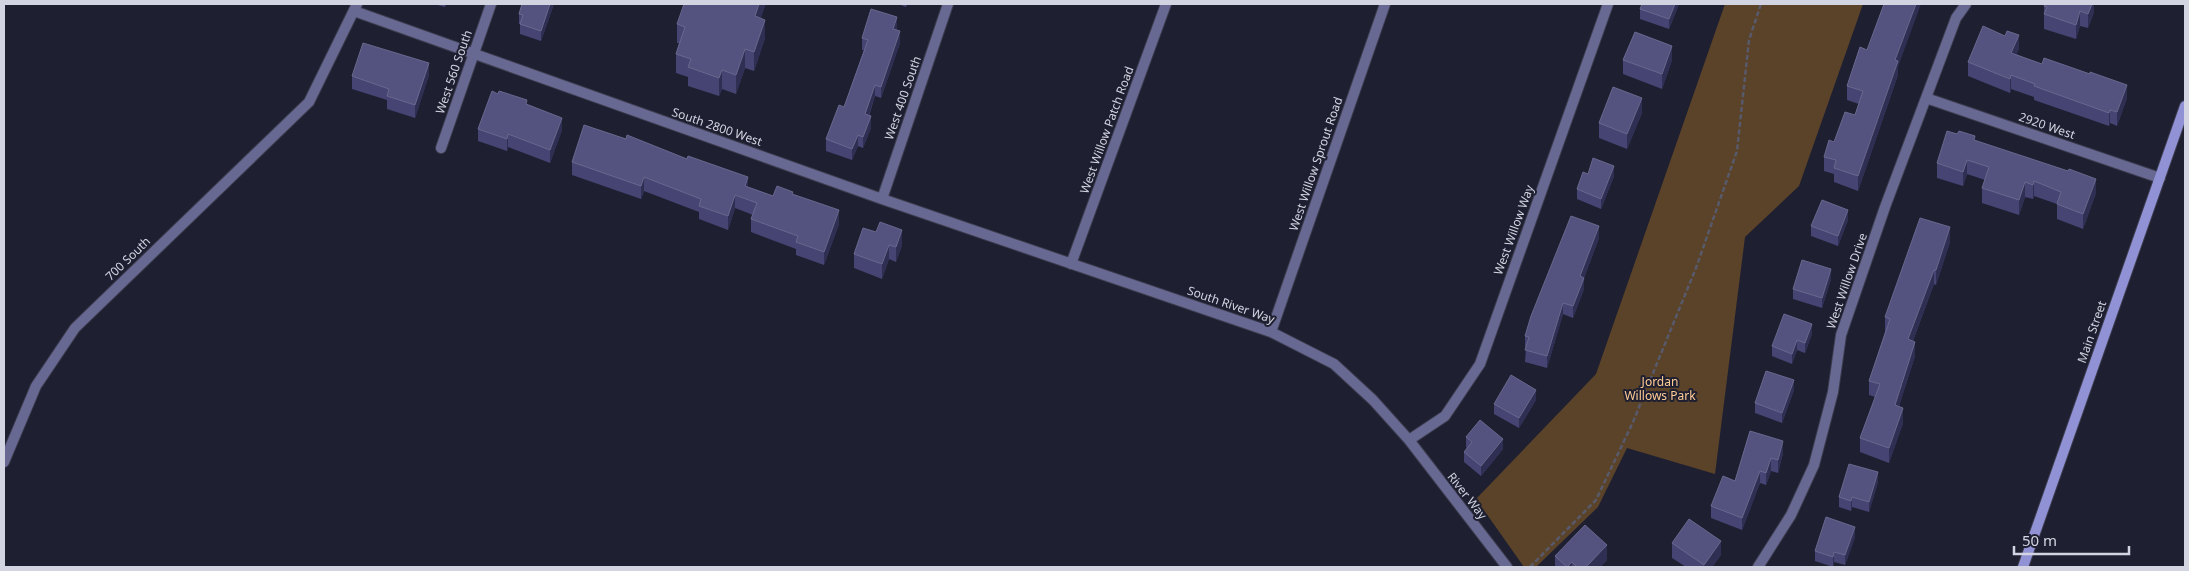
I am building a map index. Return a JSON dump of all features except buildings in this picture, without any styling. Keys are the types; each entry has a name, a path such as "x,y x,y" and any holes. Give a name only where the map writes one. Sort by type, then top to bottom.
{"main road":[{"name":"Main Street","path":"2023,567 2185,106"}],"street":[{"name":"West 560 South","path":"442,148 491,4"},
{"name":"West 400 South","path":"882,199 948,4"},
{"name":"West Willow Patch Road","path":"1071,264 1166,4"},
{"name":"West Willow Sprout Road","path":"1271,332 1385,4"},
{"name":"West Willow Way","path":"1409,440 1445,416 1480,364 1608,4"},
{"name":"West Willow Drive","path":"1758,567 1791,515 1814,465 1833,392 1841,335 1885,207 1956,18 1966,4"},
{"name":"South 2800 West","path":"356,7 474,55 1071,264"},
{"name":"700 South","path":"4,462 36,386 75,328 309,102 356,7"},
{"name":"2920 West","path":"1926,98 2160,178"},
{"name":"South River Way","path":"1071,264 1271,332 1334,364 1373,400 1409,440"},
{"name":"River Way","path":"1409,440 1506,567"}],"path":[{"path":"1530,567 1596,500 1633,422 1696,268 1737,151 1749,40 1761,4"}],"green space":[{"name":"Jordan Willows Park","path":"1725,4 1863,4 1799,186 1745,237 1715,474 1627,448 1598,507 1536,567 1524,567 1476,499 1596,374"}]}
